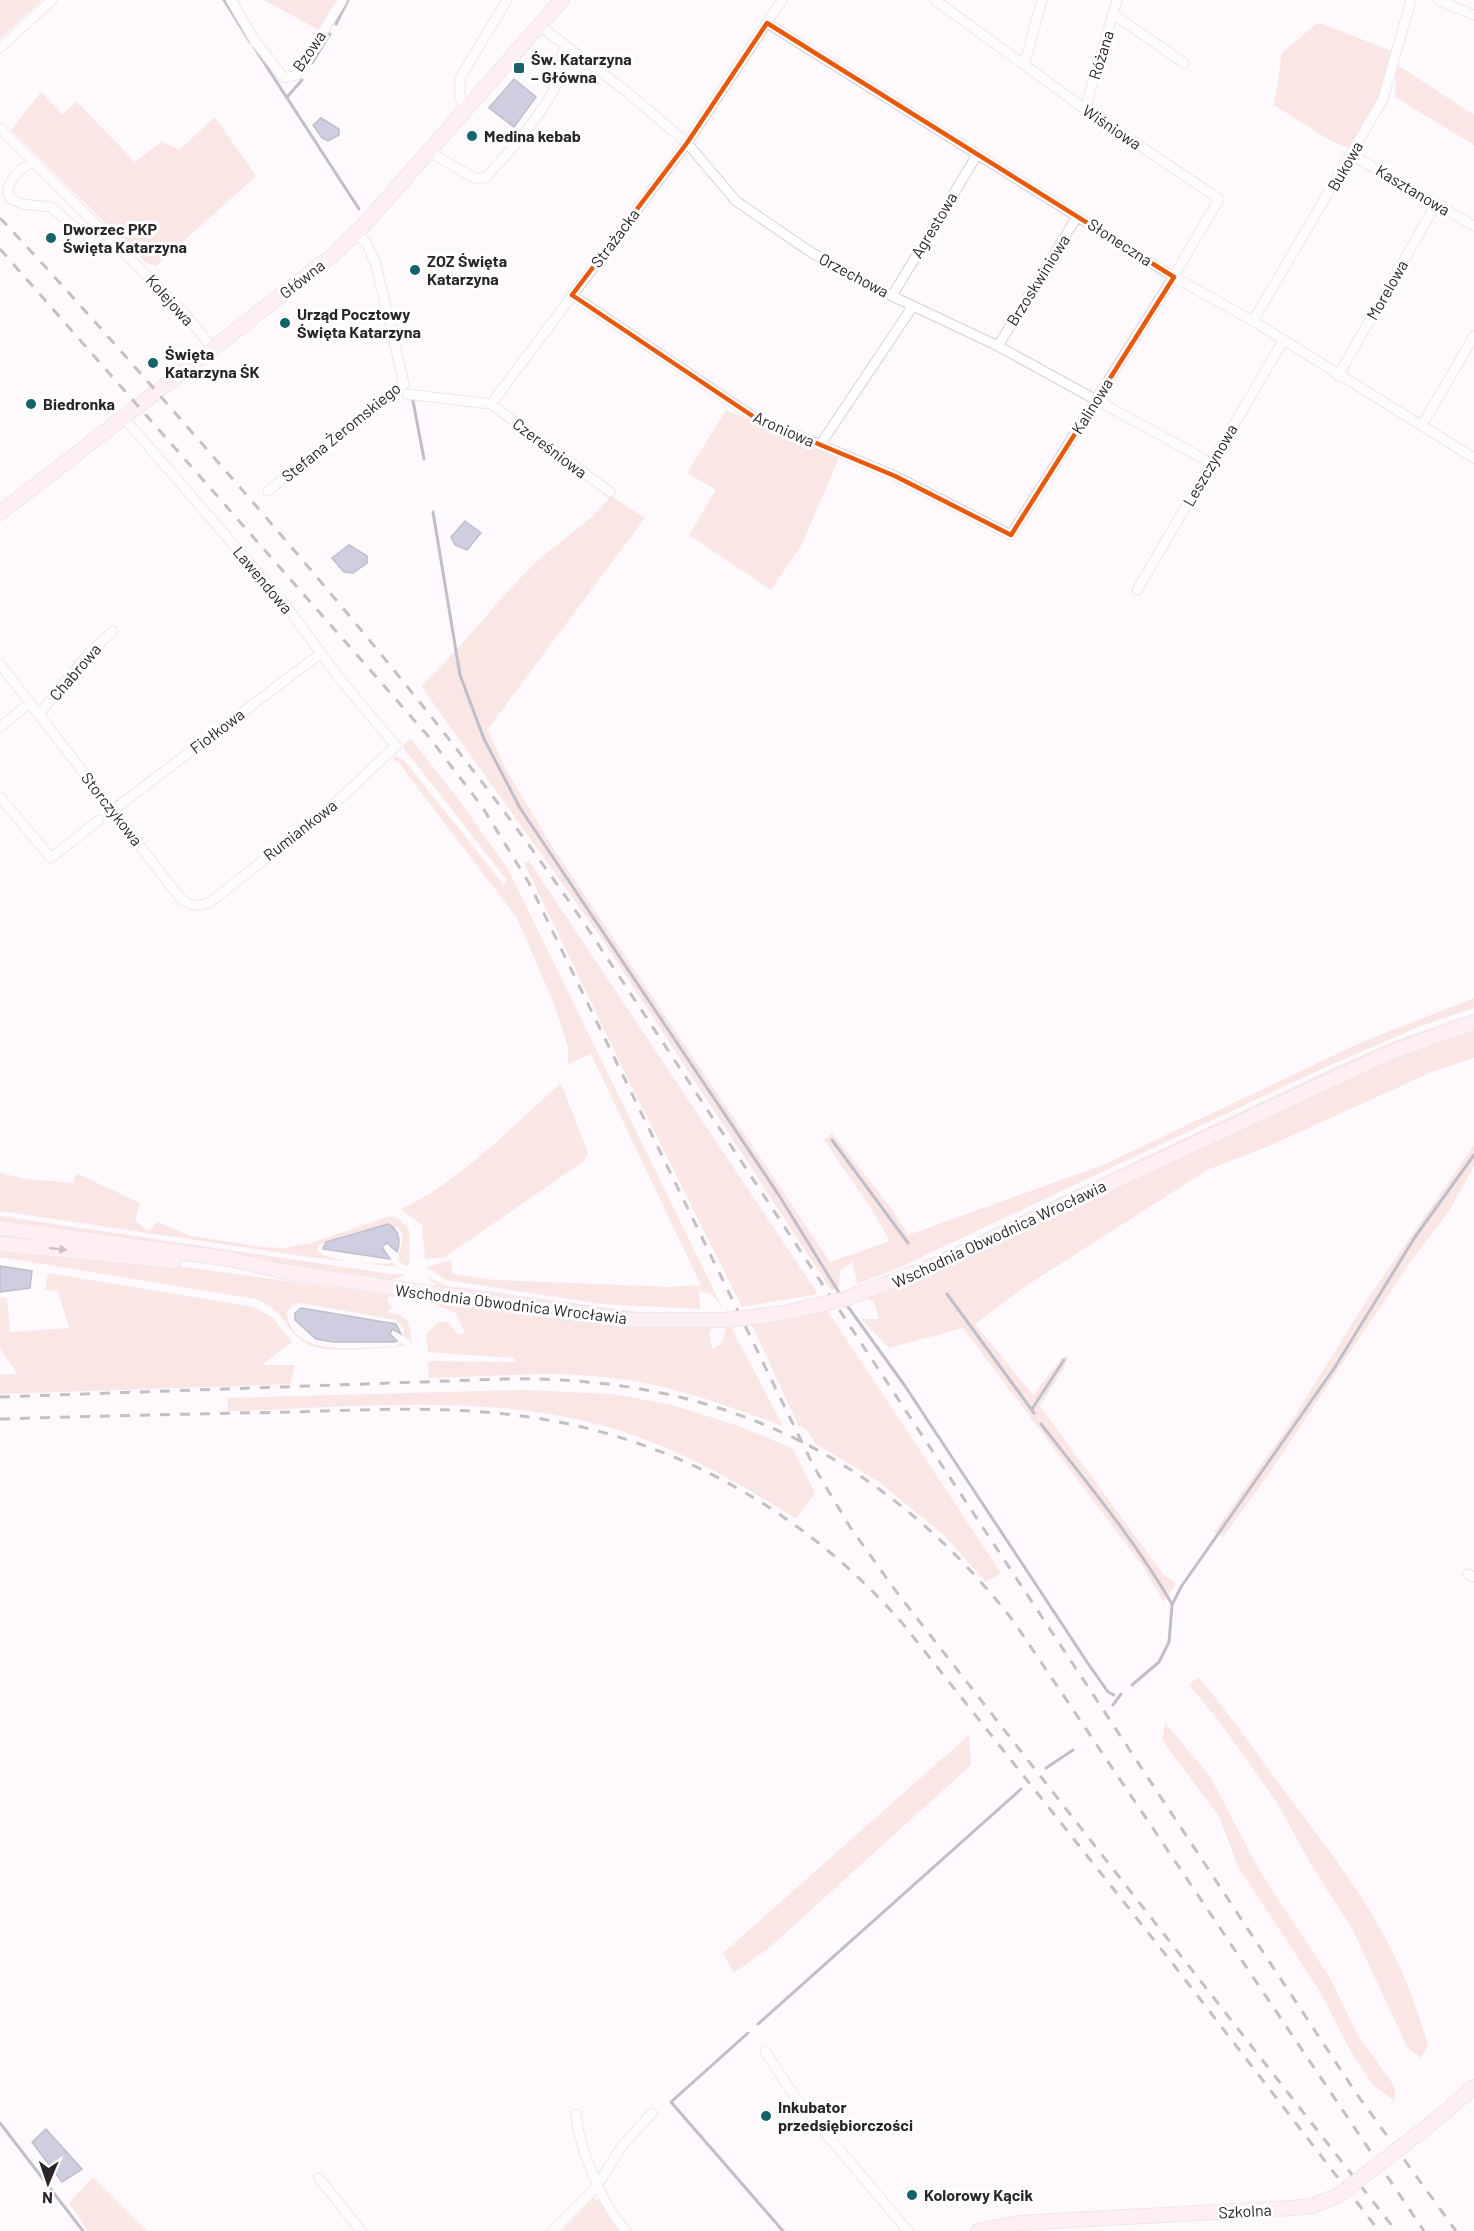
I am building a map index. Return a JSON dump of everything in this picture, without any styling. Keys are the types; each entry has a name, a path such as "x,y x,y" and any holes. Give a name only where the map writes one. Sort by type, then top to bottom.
{"main road":[{"name":"Główna","path":"0,513 213,349 356,234 562,0"},
{"name":"Wschodnia Obwodnica Wrocławia","path":"0,1244 281,1271 591,1316 681,1322 779,1314 845,1299 935,1265 1387,1054 1474,1022"},
{"name":"Wschodnia Obwodnica Wrocławia","path":"0,1228 230,1259 281,1271"},
{"name":"Szkolna","path":"978,2231 1018,2223 1312,2206 1339,2195 1432,2123 1474,2087"}],"street":[{"path":"0,48 52,0"},
{"name":"Bzowa","path":"231,0 260,49 284,78 296,75 342,0"},
{"path":"466,109 460,98 460,78 507,0"},
{"name":"Strażacka","path":"491,404 687,143 782,0"},
{"name":"Wiśniowa","path":"935,0 1085,109 1219,199 1174,277"},
{"path":"1024,65 1042,0"},
{"name":"Różana","path":"1085,109 1117,0"},
{"name":"Bukowa","path":"1253,321 1383,99 1411,0"},
{"path":"1438,0 1474,15"},
{"path":"1113,14 1184,63"},
{"name":"Słoneczna","path":"767,23 1174,277 1253,321 1338,376 1474,458"},
{"name":"Orzechowa","path":"540,26 627,91 687,143 736,201 812,253 892,296 998,345 1211,463"},
{"path":"428,151 474,178 485,178 526,129 549,95 561,73 564,44"},
{"name":"Kolejowa","path":"0,128 186,315 213,349"},
{"name":"Kasztanowa","path":"1352,154 1474,226"},
{"name":"Agrestowa","path":"892,296 977,155"},
{"path":"35,163 28,164 9,183 8,190 11,199 22,204 51,207 82,234 99,228"},
{"name":"Morelowa","path":"1338,376 1436,204"},
{"name":"Brzoskwiniowa","path":"998,345 1078,215"},
{"name":"Stefana Żeromskiego","path":"268,491 404,384 376,265 366,242 356,234"},
{"name":"Kalinowa","path":"1011,535 1174,277"},
{"name":"Aroniowa","path":"572,295 754,417 895,476 1011,535"},
{"path":"820,445 914,306"},
{"path":"1422,425 1474,336"},
{"name":"Leszczynowa","path":"1137,590 1283,340"},
{"path":"407,394 491,404"},
{"name":"Czereśniowa","path":"491,404 610,492"},
{"name":"Lawendowa","path":"124,418 284,603 396,746"},
{"name":"Chabrowa","path":"39,714 88,654 113,631"},
{"name":"Fiołkowa","path":"113,810 321,652"},
{"name":"Storczykowa","path":"0,664 180,898 187,904 198,906"},
{"path":"0,727 30,703"},
{"name":"Rumiankowa","path":"198,906 209,903 331,807 396,746"},
{"name":"Storczykowa","path":"0,797 51,858 99,820"},
{"path":"765,2051 795,2097 908,2231"},
{"path":"553,2231 597,2186 622,2146 652,2113"},
{"path":"576,2114 577,2130 597,2186 626,2231"},
{"path":"320,2178 361,2231"}],"highlighted area":[{"path":"767,23 1174,277 1011,535 895,476 754,417 572,295 687,143"}],"shaded area":[{"path":"0,0 42,0 0,39"},
{"path":"264,0 336,0 319,30"},
{"path":"1316,24 1323,24 1394,52 1377,102 1351,149 1329,140 1274,105 1282,53"},
{"path":"1396,64 1474,115 1474,145 1395,97"},
{"path":"41,92 62,114 77,102 135,162 162,141 179,150 215,117 256,176 156,266 145,262 11,130"},
{"path":"726,410 839,458 802,544 771,590 689,535 716,490 687,473"},
{"path":"611,496 645,518 487,730 509,775 553,848 830,1262 890,1241 874,1213 824,1140 832,1133 891,1208 908,1235 1103,1165 1362,1042 1474,998 1474,1008 1423,1025 1319,1070 896,1269 857,1284 853,1262 840,1270 839,1288 831,1290 600,936 421,686 535,563 584,523"},
{"path":"411,739 456,796 508,869 723,1309 711,1294 699,1291 700,1309 602,1304 446,1280 426,1267 451,1260 453,1274 495,1280 670,1287 701,1285 591,1054 568,1064 568,1047 555,1006 517,918 398,762 393,761 395,756 404,760 504,885 507,880 402,746"},
{"path":"529,861 818,1294 742,1307 627,1077 524,863"},
{"path":"1474,1013 1395,1043 922,1264 858,1287 947,1251 1342,1064 1395,1041"},
{"path":"1474,1031 1474,1058 1432,1072 1269,1146 1207,1170 1026,1286 975,1324 1033,1395 1061,1359 1068,1355 1065,1366 1040,1406 1162,1573 1176,1584 1164,1602 1142,1565 963,1328 889,1348 861,1319 879,1319 874,1302 866,1298 937,1271 1347,1079 1417,1050"},
{"path":"561,1083 588,1153 584,1161 445,1257 425,1259 422,1225 401,1209 443,1185 464,1169"},
{"path":"1474,1145 1474,1166 1450,1210 1411,1261 1268,1475 1223,1537 1214,1532 1289,1425 1365,1303"},
{"path":"0,1173 26,1179 74,1183 74,1177 78,1174 140,1203 135,1221 149,1231 157,1222 191,1236 263,1247 285,1248 311,1243 390,1216 399,1219 409,1230 409,1266 403,1265 398,1259 403,1236 397,1226 395,1228 388,1224 318,1245 317,1250 341,1260 377,1264 394,1263 397,1267 309,1257 0,1211"},
{"path":"0,1216 391,1274 405,1274 397,1279 387,1279 17,1224 0,1220"},
{"path":"0,1248 51,1256 127,1259 396,1296 388,1297 388,1303 392,1307 387,1312 400,1315 408,1321 412,1342 404,1337 403,1327 396,1320 300,1303 292,1305 287,1312 291,1327 301,1338 314,1344 348,1348 396,1346 400,1343 407,1346 325,1349 304,1342 273,1308 256,1299 0,1257"},
{"path":"48,1273 254,1307 272,1317 292,1342 262,1365 295,1365 290,1384 0,1394 0,1375 18,1374 0,1349 0,1298 7,1298 10,1332 69,1328 58,1291 45,1290"},
{"path":"427,1277 447,1286 653,1314 609,1311 437,1286"},
{"path":"445,1303 611,1324 712,1326 709,1333 712,1349 722,1343 727,1325 730,1325 783,1426 694,1395 613,1378 534,1374 429,1378 428,1363 432,1361 516,1362 514,1358 428,1352 426,1334 439,1322 448,1322 458,1335 465,1333 456,1313 435,1305"},
{"path":"827,1310 1001,1573 986,1582 946,1537 879,1482 816,1444 806,1429 798,1425 751,1323"},
{"path":"522,1390 613,1394 672,1405 736,1425 792,1448 815,1493 796,1519 716,1472 652,1442 582,1420 532,1411 482,1407 380,1405 228,1411 227,1398"},
{"path":"1198,1677 1352,1883 1388,1942 1403,1974 1428,2046 1421,2058 1407,2047 1352,1928 1313,1868 1276,1801 1219,1721 1189,1685"},
{"path":"1165,1723 1210,1776 1258,1868 1330,1978 1357,2034 1395,2087 1395,2101 1373,2085 1350,2050 1319,1990 1237,1865 1220,1818 1162,1740"},
{"path":"969,1735 971,1765 770,1947 734,1973 723,1953"},
{"path":"93,2177 147,2231 88,2231 69,2203"},
{"path":"593,2198 599,2201 620,2231 562,2231"}],"water":[{"path":"514,79 536,97 514,127 489,108"},
{"path":"321,118 339,129 339,135 328,141 322,138 313,125"},
{"path":"465,521 481,533 467,550 455,545 451,537"},
{"path":"349,545 367,556 367,563 353,573 344,572 332,558"},
{"path":"388,1224 395,1229 399,1240 397,1252 387,1243 382,1247 390,1259 323,1249 326,1242"},
{"path":"0,1266 32,1271 30,1288 0,1292"},
{"path":"301,1308 396,1324 401,1334 392,1329 390,1334 397,1341 394,1342 333,1342 316,1339 295,1320 295,1313"},
{"path":"46,2129 82,2169 62,2182 32,2142"}],"waterway":[{"path":"224,0 250,42"},
{"path":"336,24 348,0"},
{"path":"312,63 330,34"},
{"path":"254,47 359,209"},
{"path":"288,96 302,80"},
{"path":"413,401 424,459"},
{"path":"433,512 460,675 484,739 520,808 780,1197 841,1296"},
{"path":"832,1140 908,1243"},
{"path":"1132,1685 1159,1662 1169,1642 1172,1605 1181,1587 1335,1367 1415,1237 1474,1155"},
{"path":"947,1294 1034,1413"},
{"path":"846,1304 905,1386 1087,1662 1108,1692 1114,1695"},
{"path":"1032,1409 1064,1360"},
{"path":"1041,1424 1126,1534 1172,1604"},
{"path":"1113,1705 1121,1694"},
{"path":"1046,1768 1073,1750"},
{"path":"758,2024 1021,1789"},
{"path":"748,2033 671,2102 783,2231"},
{"path":"0,2123 83,2231"}],"railway":[{"path":"0,218 117,346 324,586 415,697 545,867 1356,2093 1456,2231"},
{"path":"0,249 429,737 483,808 529,883 814,1467 850,1527 898,1594 1396,2231"},
{"path":"0,1397 504,1379 581,1381 655,1392 724,1410 790,1436 851,1470 909,1513 963,1563 1014,1622 1424,2231"},
{"path":"0,1419 425,1409 505,1414 563,1423 619,1437 672,1456 724,1481 773,1510 819,1544 863,1582 903,1624 1173,1964 1379,2231"}],"place":[{"name":"Św. Katarzyna – Główna","path":"519,68"},
{"name":"Medina kebab","path":"472,136"},
{"name":"Dworzec PKP Święta Katarzyna","path":"51,238"},
{"name":"ZOZ Święta Katarzyna","path":"415,270"},
{"name":"Urząd Pocztowy Święta Katarzyna","path":"285,323"},
{"name":"Święta Katarzyna ŚK","path":"153,363"},
{"name":"Biedronka","path":"31,404"},
{"name":"Inkubator przedsiębiorczości","path":"766,2116"},
{"name":"Kolorowy Kącik","path":"912,2195"}]}
